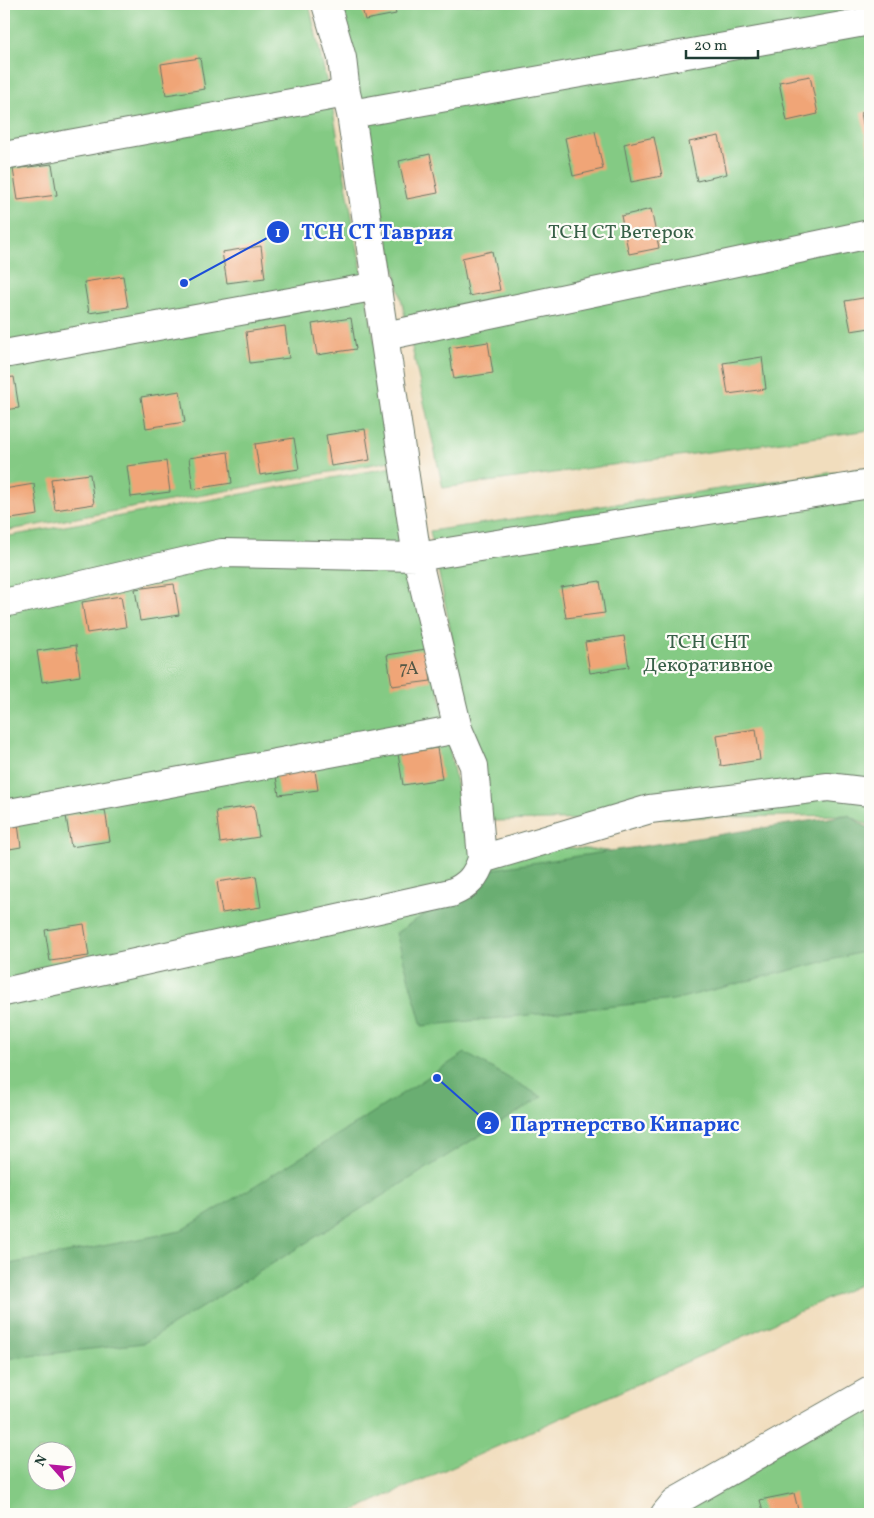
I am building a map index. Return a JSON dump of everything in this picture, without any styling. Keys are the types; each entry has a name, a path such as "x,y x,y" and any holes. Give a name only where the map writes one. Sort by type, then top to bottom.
{"street":[{"path":"4,992 451,893 472,881 482,859 474,766 458,730 417,557 378,286 342,58 326,4"},
{"path":"4,156 870,21"},
{"path":"385,336 870,234"},
{"path":"4,354 378,286"},
{"path":"4,603 222,552 417,557 870,484"},
{"path":"4,814 458,730"},
{"path":"482,859 650,809 828,787 870,792"},
{"path":"665,1514 675,1502 870,1391"}],"green space":[{"path":"4,4 309,4 332,106 396,460 4,531"},
{"name":"ТСН СТ Ветерок","path":"336,4 870,4 870,430 443,488"},
{"path":"398,466 466,838 870,875 870,1280 346,1514 4,1514 4,537"},
{"name":"ТСН СНТ Декоративное","path":"870,467 870,826 848,815 490,821 430,531"},
{"path":"848,815 870,829 870,956 862,952 673,1000 422,1026 396,933 493,869"},
{"path":"465,1053 542,1097 144,1343 4,1359 4,1265 181,1231 360,1121"},
{"path":"870,1393 870,1514 652,1514"}],"building":[{"path":"361,4 394,4 396,14 365,20"},
{"path":"200,58 205,89 166,95 161,64"},
{"path":"810,76 818,114 787,121 779,82"},
{"path":"870,111 870,154 869,154 861,113"},
{"path":"595,131 603,169 573,176 565,138"},
{"path":"719,136 727,174 697,181 689,142"},
{"path":"654,137 662,176 631,182 624,144"},
{"path":"430,154 438,193 407,199 399,161"},
{"path":"52,164 57,195 18,200 13,169"},
{"path":"651,209 659,248 629,254 621,216"},
{"path":"261,246 265,278 227,283 222,252"},
{"path":"492,251 500,290 469,296 462,258"},
{"path":"123,276 128,307 89,313 84,282"},
{"path":"869,297 870,328 851,331 845,301"},
{"path":"351,318 356,349 317,355 312,324"},
{"path":"285,326 289,358 250,363 246,332"},
{"path":"488,342 493,373 454,379 449,348"},
{"path":"762,357 766,389 728,394 723,363"},
{"path":"14,377 19,408 4,410 4,378"},
{"path":"180,391 185,422 146,428 141,397"},
{"path":"365,429 370,460 331,466 326,435"},
{"path":"294,438 299,469 260,475 255,444"},
{"path":"228,452 232,483 193,489 189,458"},
{"path":"166,461 170,492 131,497 127,466"},
{"path":"90,474 94,504 55,510 51,479"},
{"path":"34,484 38,515 4,520 4,489"},
{"path":"600,581 605,613 566,618 561,587"},
{"path":"174,584 179,615 140,621 135,589"},
{"path":"121,596 126,627 87,633 82,602"},
{"path":"624,636 629,667 590,673 585,642"},
{"path":"76,645 80,676 42,682 37,651"},
{"path":"426,649 431,681 392,686 387,655"},
{"path":"756,729 760,760 721,766 717,735"},
{"path":"437,748 442,779 403,785 398,754"},
{"path":"313,758 318,790 279,795 274,764"},
{"path":"254,806 259,837 220,843 216,811"},
{"path":"105,810 110,841 71,847 66,816"},
{"path":"17,816 21,847 4,850 4,818"},
{"path":"256,876 261,907 222,913 217,882"},
{"path":"84,924 89,956 50,961 45,930"},
{"path":"794,1493 799,1514 764,1514 760,1500"}],"place":[{"name":"ТСН СТ Таврия","path":"184,283"},
{"name":"Партнерство Кипарис","path":"437,1078"}]}
